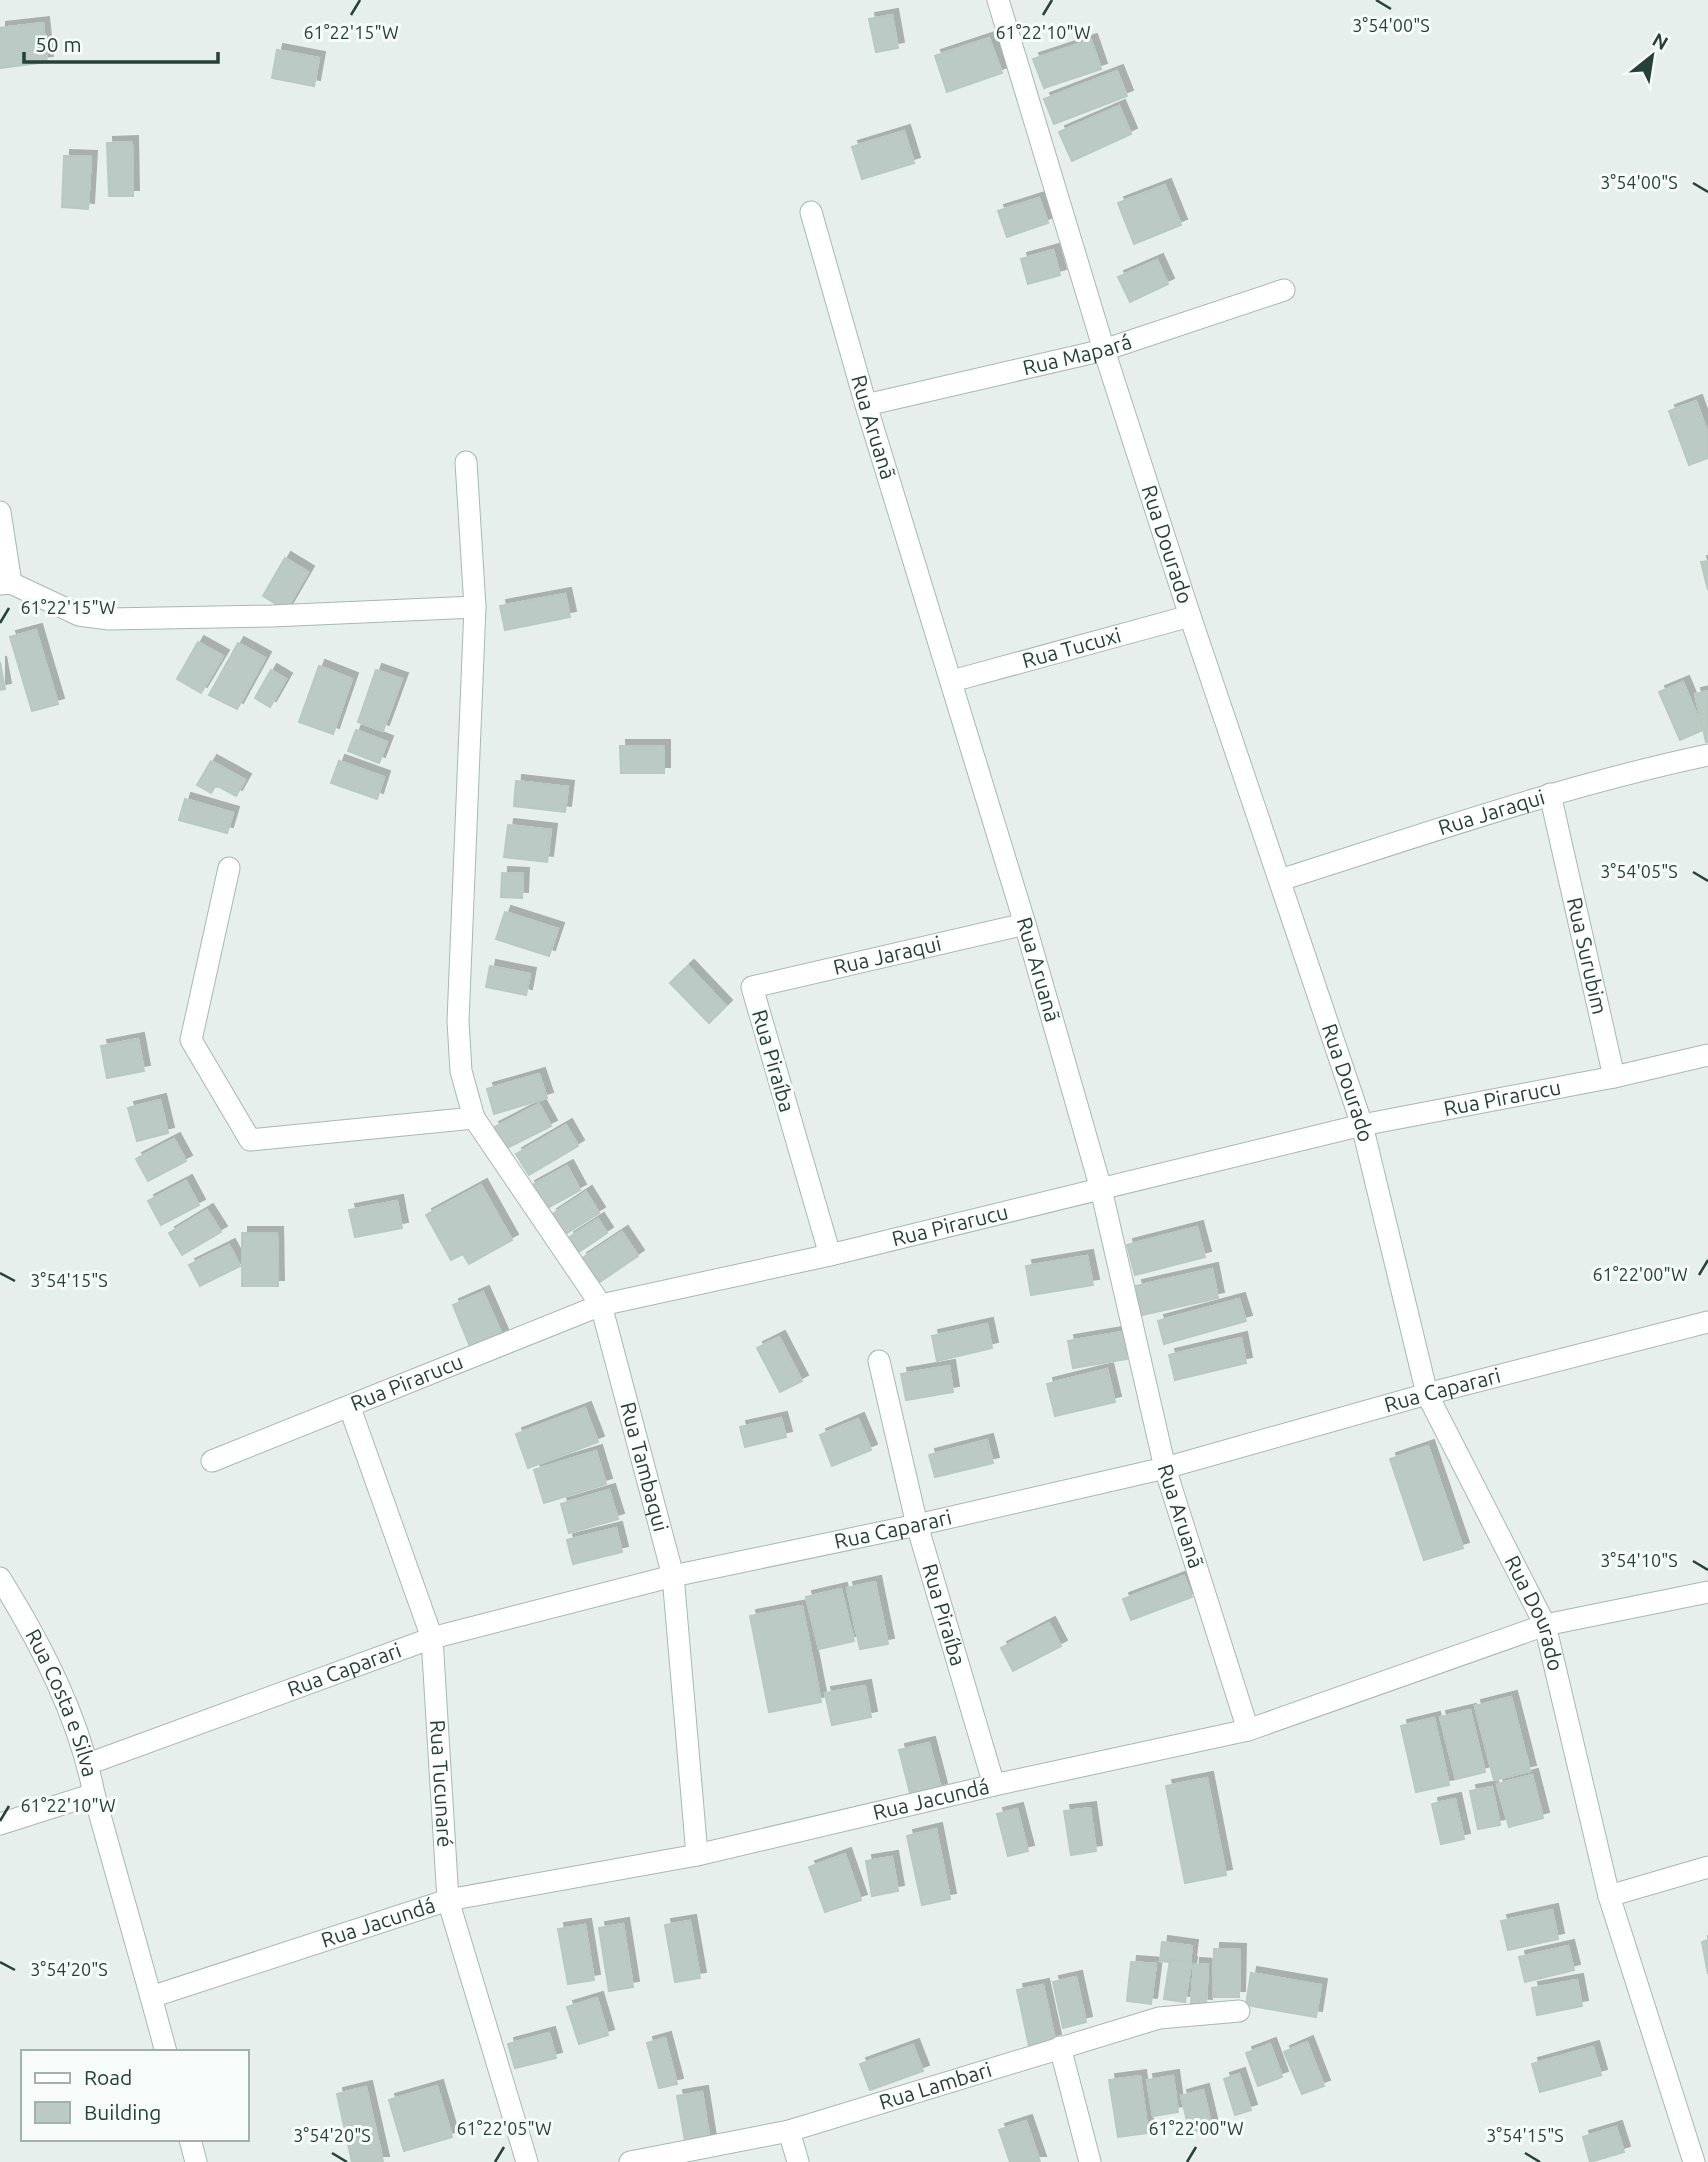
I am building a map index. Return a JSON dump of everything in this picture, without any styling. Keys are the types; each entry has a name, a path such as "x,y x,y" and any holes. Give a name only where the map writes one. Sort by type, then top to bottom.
{"street":[{"name":"Rua Dourado","path":"998,0 1104,350 1190,617 1362,1125 1427,1394 1545,1625 1609,1896 1694,2162"},
{"name":"Rua Aruanã","path":"811,212 866,405 1025,924 1101,1189 1165,1468 1248,1730"},
{"name":"Rua Mapará","path":"866,405 1104,350 1284,290"},
{"name":"Rua Tambaqui","path":"466,462 475,607 458,1021 461,1071 474,1118 600,1306 673,1576 697,1855"},
{"path":"0,512 6,583 79,615 109,619 154,619 475,607"},
{"name":"Rua Tucuxi","path":"952,681 1190,617"},
{"name":"Rua Jaraqui","path":"1280,880 1550,794 1634,771 1708,755"},
{"name":"Rua Surubim","path":"1550,794 1614,1077"},
{"path":"229,868 191,1040 250,1140 474,1118"},
{"name":"Rua Jaraqui","path":"752,988 1025,924"},
{"name":"Rua Piraíba","path":"752,988 830,1255"},
{"name":"Rua Pirarucu","path":"212,1461 600,1306 830,1255 1362,1125 1614,1077 1708,1055"},
{"name":"Rua Caparari","path":"88,1764 432,1638 673,1576 917,1525 1165,1468 1427,1394 1708,1322"},
{"name":"Rua Piraíba","path":"879,1361 917,1525 993,1785"},
{"name":"Rua Tucunaré","path":"350,1408 432,1638 448,1900 527,2162"},
{"name":"Rua Costa e Silva","path":"0,1578 34,1635 60,1690 88,1764 165,2050"},
{"name":"Rua Jacundá","path":"151,1997 448,1900 697,1855 993,1785 1248,1730 1545,1625 1708,1592"},
{"path":"0,1824 94,1794"},
{"path":"1609,1896 1708,1867"},
{"name":"Rua Lambari","path":"630,2162 789,2131 1159,2018 1239,2011"},
{"path":"1060,2047 1090,2162"},
{"path":"789,2131 798,2162"},
{"path":"191,2141 196,2162"}],"building":[{"path":"892,15 898,48 876,52 869,19"},
{"path":"43,23 47,62 0,68 0,28"},
{"path":"989,38 1002,73 947,92 935,56"},
{"path":"1091,40 1101,69 1044,88 1033,59"},
{"path":"277,50 319,58 314,86 272,78"},
{"path":"1117,71 1127,96 1054,124 1044,99"},
{"path":"1119,106 1131,134 1072,161 1059,132"},
{"path":"904,131 914,163 862,179 852,147"},
{"path":"132,142 133,196 109,196 107,143"},
{"path":"64,156 91,157 88,209 62,207"},
{"path":"1165,185 1181,225 1134,244 1118,203"},
{"path":"1039,198 1048,223 1007,237 998,211"},
{"path":"1053,250 1060,275 1028,284 1021,259"},
{"path":"1157,260 1168,284 1130,302 1118,277"},
{"path":"1696,401 1708,434 1708,458 1689,465 1669,411"},
{"path":"285,558 308,572 286,610 263,596"},
{"path":"1708,561 1708,590 1701,562"},
{"path":"565,594 570,617 505,630 500,606"},
{"path":"36,630 58,704 32,711 10,637"},
{"path":"198,642 223,656 201,693 177,679"},
{"path":"238,643 265,658 237,709 209,695"},
{"path":"0,662 5,689 0,690"},
{"path":"319,666 352,679 333,734 299,722"},
{"path":"271,670 286,679 270,707 255,698"},
{"path":"376,670 402,679 383,731 358,722"},
{"path":"1683,682 1703,730 1680,740 1659,692"},
{"path":"1708,691 1708,742 1706,742 1695,694"},
{"path":"356,730 387,742 379,763 348,751"},
{"path":"620,746 664,746 664,773 621,773"},
{"path":"211,761 245,780 236,796 216,785 211,793 197,785"},
{"path":"339,761 384,777 377,799 331,783"},
{"path":"516,781 568,787 565,812 514,806"},
{"path":"185,799 233,813 227,833 179,820"},
{"path":"508,825 551,830 547,862 504,857"},
{"path":"502,873 523,874 522,898 501,897"},
{"path":"505,912 558,929 549,956 496,939"},
{"path":"490,966 530,974 526,995 486,987"},
{"path":"688,966 726,1006 709,1023 670,983"},
{"path":"138,1039 144,1071 107,1078 101,1046"},
{"path":"539,1074 547,1098 494,1114 487,1089"},
{"path":"160,1100 168,1133 137,1141 128,1108"},
{"path":"539,1104 551,1126 505,1149 493,1128"},
{"path":"566,1125 578,1146 529,1175 516,1154"},
{"path":"174,1139 186,1161 148,1181 136,1159"},
{"path":"567,1166 580,1190 542,1211 529,1187"},
{"path":"186,1181 199,1205 161,1225 148,1201"},
{"path":"481,1185 512,1240 469,1264 463,1254 451,1260 426,1215"},
{"path":"586,1192 599,1213 564,1235 551,1215"},
{"path":"397,1201 402,1228 355,1237 349,1210"},
{"path":"207,1210 221,1232 182,1255 169,1233"},
{"path":"598,1219 607,1233 577,1253 568,1238"},
{"path":"1197,1227 1205,1257 1135,1275 1127,1245"},
{"path":"622,1232 638,1256 598,1283 581,1259"},
{"path":"242,1233 277,1233 278,1286 242,1286"},
{"path":"229,1245 240,1266 200,1286 189,1265"},
{"path":"1087,1256 1093,1285 1031,1295 1026,1266"},
{"path":"1212,1269 1218,1298 1142,1315 1136,1286"},
{"path":"483,1292 502,1335 471,1349 453,1305"},
{"path":"1239,1299 1246,1321 1164,1344 1158,1321"},
{"path":"987,1324 992,1348 937,1361 932,1336"},
{"path":"1123,1332 1127,1359 1073,1368 1068,1341"},
{"path":"779,1337 802,1381 780,1392 757,1348"},
{"path":"1241,1338 1246,1363 1175,1380 1169,1355"},
{"path":"949,1366 953,1392 906,1400 901,1374"},
{"path":"1107,1369 1115,1402 1055,1416 1047,1384"},
{"path":"585,1408 598,1442 528,1468 516,1434"},
{"path":"781,1418 786,1437 745,1447 740,1427"},
{"path":"858,1419 871,1450 832,1466 820,1435"},
{"path":"987,1440 993,1463 935,1477 929,1455"},
{"path":"1428,1446 1463,1548 1424,1560 1390,1459"},
{"path":"596,1451 606,1484 544,1503 534,1470"},
{"path":"609,1490 618,1519 569,1533 561,1504"},
{"path":"616,1528 622,1552 573,1564 567,1540"},
{"path":"1184,1576 1192,1597 1131,1620 1123,1599"},
{"path":"875,1582 888,1644 860,1649 847,1588"},
{"path":"841,1589 854,1641 819,1649 806,1597"},
{"path":"802,1606 821,1702 769,1712 750,1616"},
{"path":"1049,1623 1061,1646 1013,1671 1001,1648"},
{"path":"865,1686 871,1717 832,1725 825,1693"},
{"path":"1511,1697 1530,1771 1494,1780 1475,1706"},
{"path":"1470,1710 1485,1772 1456,1779 1440,1717"},
{"path":"1434,1718 1449,1785 1416,1792 1401,1726"},
{"path":"929,1743 941,1789 911,1797 899,1750"},
{"path":"1532,1775 1543,1818 1509,1827 1497,1784"},
{"path":"1207,1778 1226,1875 1185,1883 1166,1786"},
{"path":"1492,1787 1500,1825 1478,1829 1470,1791"},
{"path":"1455,1799 1464,1839 1441,1844 1432,1804"},
{"path":"1090,1808 1096,1851 1071,1855 1064,1811"},
{"path":"1017,1809 1028,1851 1008,1856 997,1814"},
{"path":"936,1829 950,1899 922,1905 907,1836"},
{"path":"845,1854 861,1900 825,1912 809,1867"},
{"path":"892,1857 898,1891 872,1896 866,1861"},
{"path":"1552,1910 1558,1939 1508,1950 1501,1921"},
{"path":"690,1921 700,1978 675,1982 665,1925"},
{"path":"623,1924 633,1987 609,1991 599,1928"},
{"path":"585,1925 594,1980 568,1984 558,1929"},
{"path":"1708,1940 1708,1974 1702,1942"},
{"path":"1162,1942 1192,1946 1190,1962 1169,1959 1169,1962 1160,1961"},
{"path":"1568,1946 1574,1970 1525,1982 1519,1957"},
{"path":"1214,1949 1240,1950 1239,1997 1213,1997"},
{"path":"1170,1960 1191,1963 1185,2002 1164,1999"},
{"path":"1131,1962 1156,1964 1151,2004 1127,2001"},
{"path":"1194,1964 1208,1965 1206,2005 1191,2004"},
{"path":"1251,1973 1321,1985 1316,2017 1246,2005"},
{"path":"1076,1977 1086,2022 1063,2028 1053,1982"},
{"path":"1577,1980 1582,2006 1537,2015 1532,1988"},
{"path":"1043,1985 1055,2040 1029,2046 1017,1990"},
{"path":"597,1998 608,2035 579,2044 567,2007"},
{"path":"549,2033 556,2058 515,2068 508,2044"},
{"path":"665,2038 677,2084 659,2088 647,2043"},
{"path":"1307,2042 1324,2086 1302,2094 1284,2052"},
{"path":"1270,2044 1282,2077 1258,2086 1246,2053"},
{"path":"913,2045 923,2071 870,2090 860,2064"},
{"path":"1593,2047 1601,2075 1540,2092 1532,2064"},
{"path":"1239,2074 1251,2110 1235,2115 1224,2079"},
{"path":"1140,2076 1148,2133 1118,2137 1109,2080"},
{"path":"1173,2076 1178,2112 1153,2116 1147,2080"},
{"path":"437,2086 452,2137 404,2151 389,2100"},
{"path":"366,2087 383,2162 352,2162 337,2094"},
{"path":"1203,2090 1212,2128 1190,2133 1181,2096"},
{"path":"702,2092 710,2142 686,2146 677,2096"},
{"path":"1026,2121 1040,2162 1010,2162 999,2130"},
{"path":"1616,2127 1624,2152 1590,2162 1583,2137"}]}
